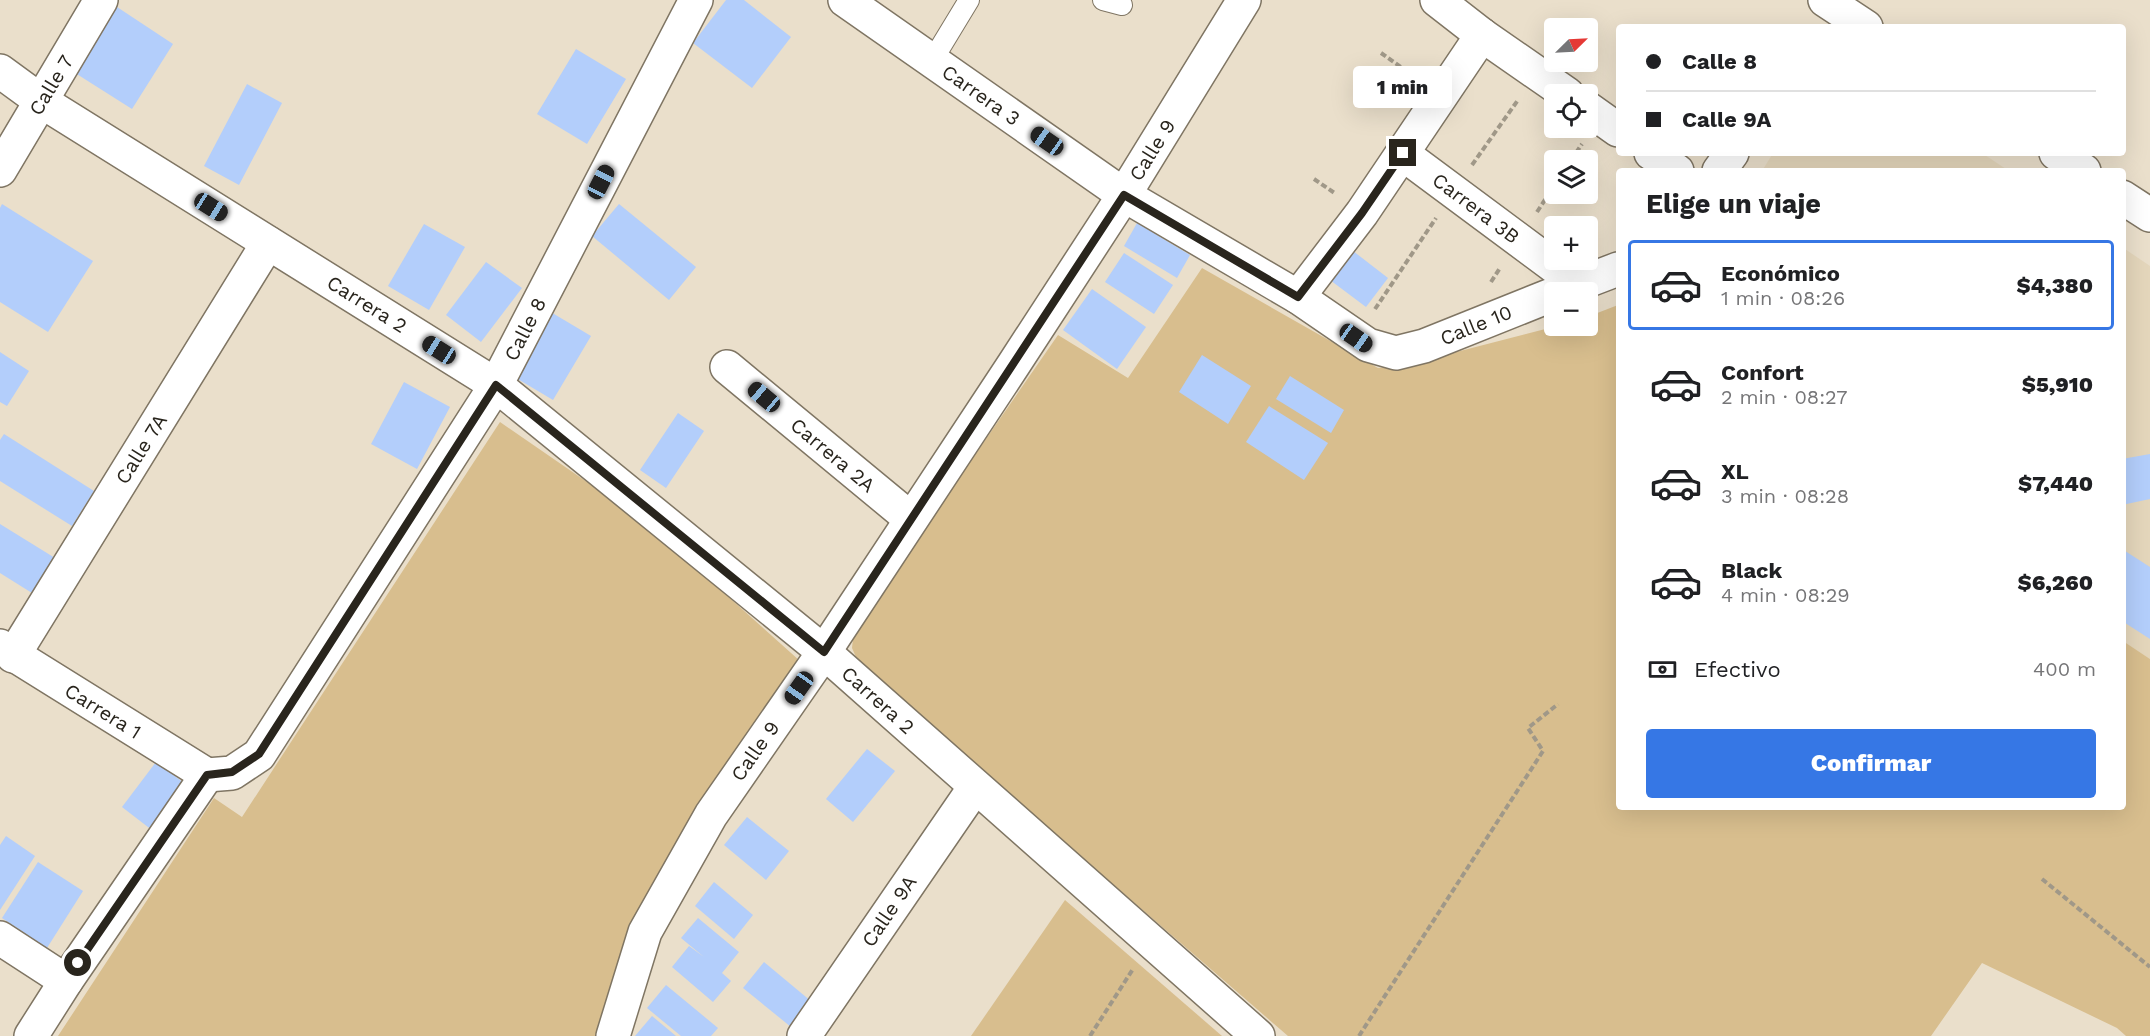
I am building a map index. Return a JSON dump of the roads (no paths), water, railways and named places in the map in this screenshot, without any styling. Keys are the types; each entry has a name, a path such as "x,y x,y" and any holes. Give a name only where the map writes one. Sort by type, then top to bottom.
{"street":[{"name":"Calle 7","path":"0,170 101,0"},
{"name":"Calle 8","path":"207,775 232,772 259,754 496,385 696,0"},
{"name":"Carrera 3","path":"844,0 1124,195 1298,297 1368,345 1396,353"},
{"name":"Calle 9","path":"613,1036 645,932 711,815 824,652 1124,195 1244,0"},
{"path":"1437,0 1482,35 1553,84"},
{"path":"1829,8 1860,24"},
{"path":"1298,297 1362,213 1482,35"},
{"name":"Carrera 2","path":"0,71 41,101 496,385 824,652 1258,1036"},
{"path":"1598,116 1616,129"},
{"name":"Carrera 3B","path":"1403,153 1554,282"},
{"path":"1655,156 1673,168"},
{"path":"2061,156 2079,168"},
{"path":"2126,200 2150,215"},
{"name":"Calle 7A","path":"6,651 268,243"},
{"name":"Calle 10","path":"1584,282 1616,270"},
{"name":"Calle 10","path":"1396,353 1424,346 1544,298"},
{"name":"Carrera 2A","path":"728,367 911,519"},
{"name":"Carrera 1","path":"6,651 207,775"},
{"path":"31,1036 207,775"},
{"name":"Calle 9A","path":"804,1036 975,787"},
{"path":"0,938 66,981"}],"lane":[{"path":"932,61 969,0"},
{"path":"1103,0 1122,5"}]}
